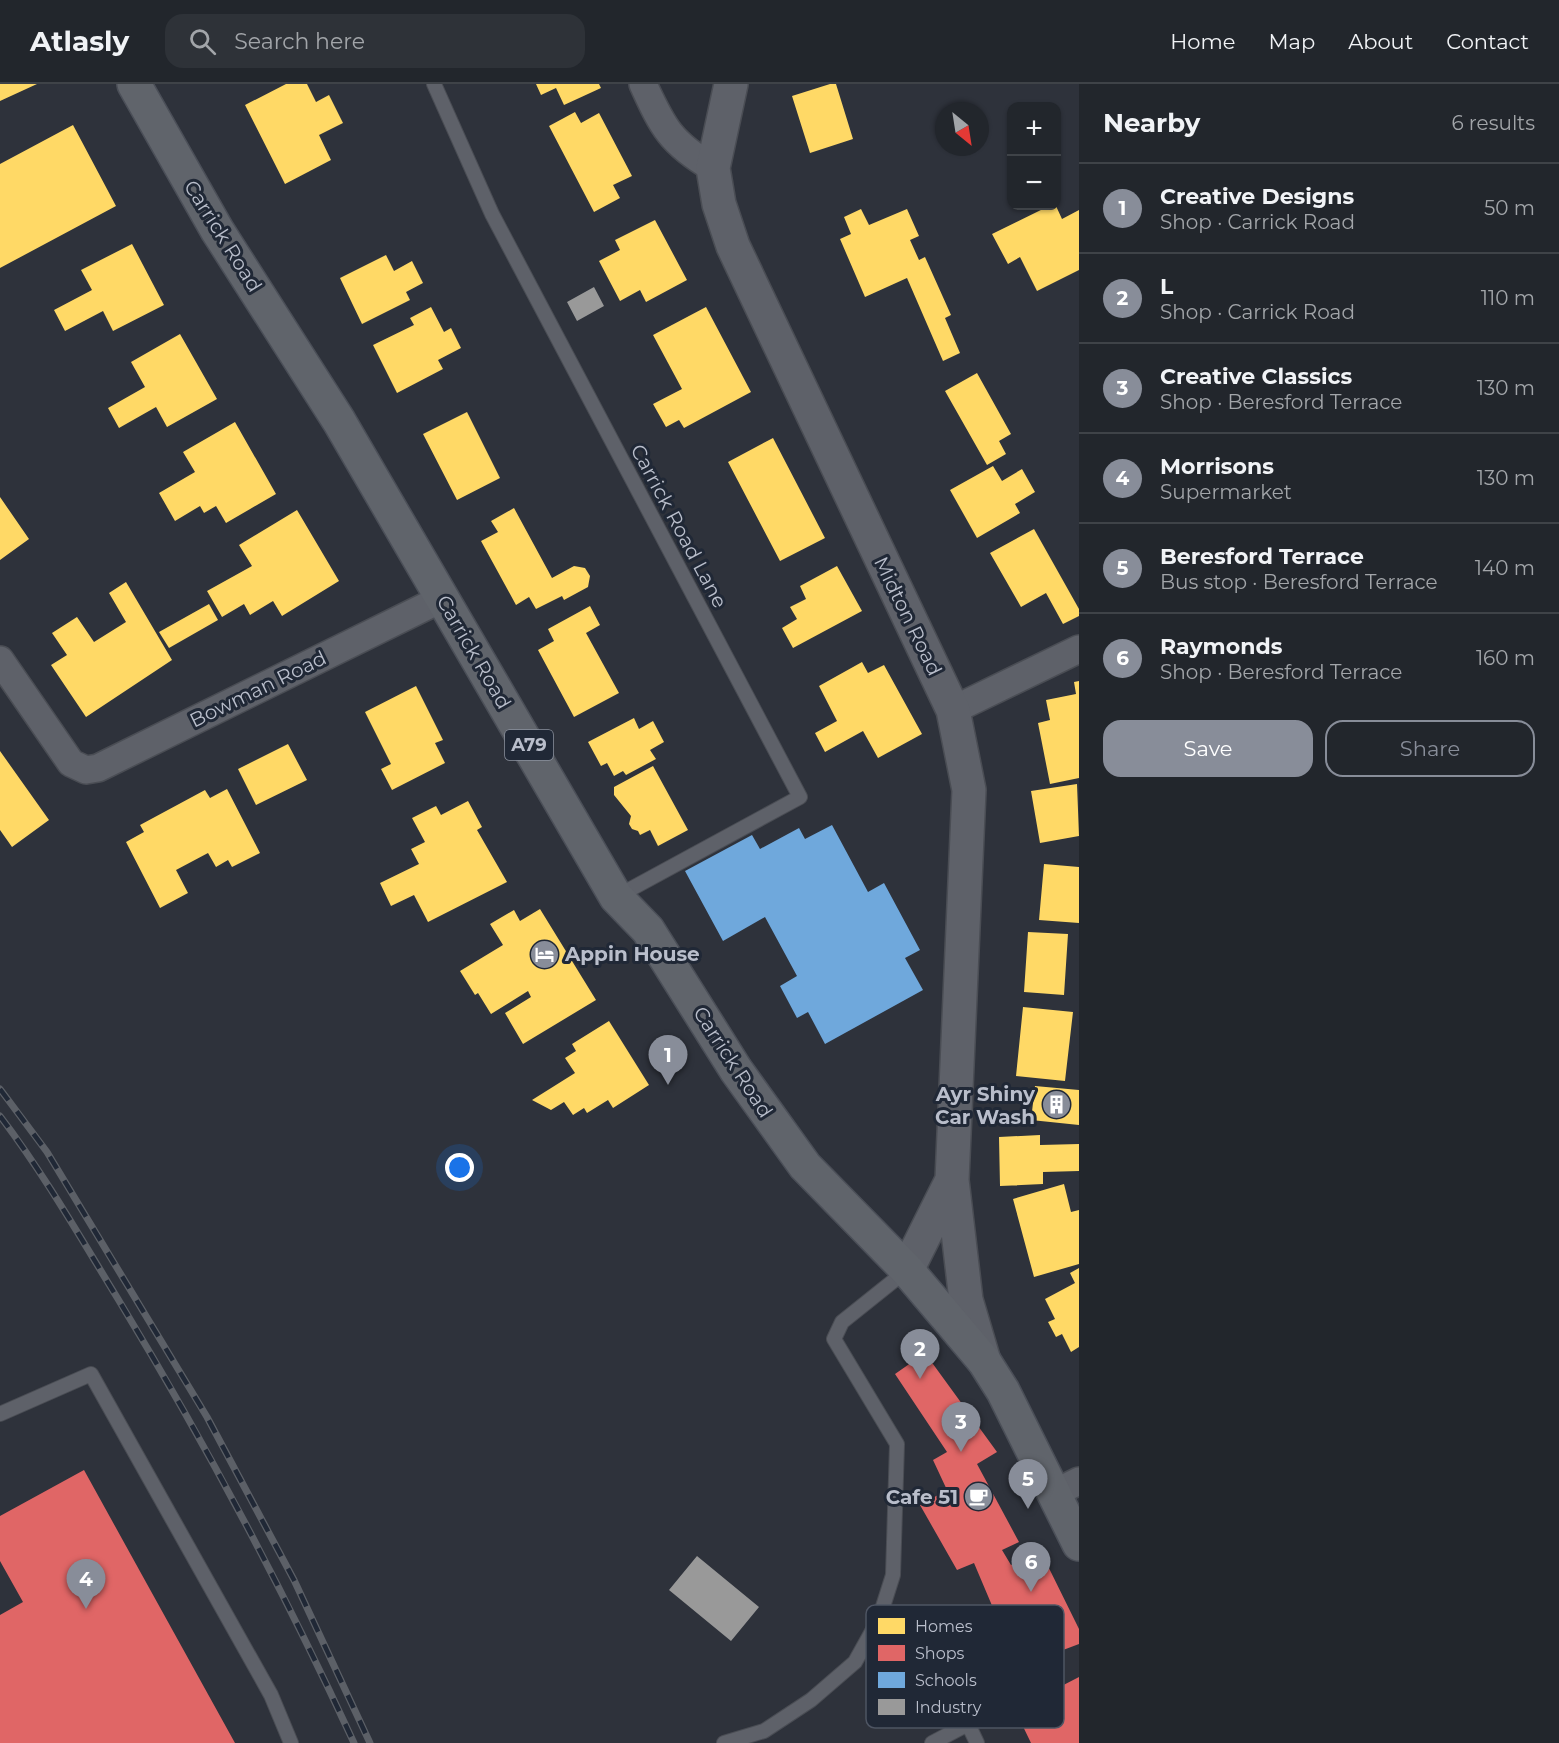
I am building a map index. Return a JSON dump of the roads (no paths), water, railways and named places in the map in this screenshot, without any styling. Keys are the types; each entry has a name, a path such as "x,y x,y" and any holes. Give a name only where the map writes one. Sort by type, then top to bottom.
{"main road":[{"name":"Carrick Road","path":"134,84 217,230 339,421 616,897 648,930 736,1070 805,1166 907,1270 984,1361"},
{"name":"A79","path":"984,1361 1067,1487 1079,1544"}],"street":[{"path":"643,84 668,134 686,152 713,168"},
{"name":"Midton Road","path":"730,84 713,168 719,204 733,246 953,710 969,790 952,1180 966,1300 984,1361"},
{"name":"Bowman Road","path":"0,660 71,763 86,770 98,768 443,598"},
{"path":"953,710 1079,649"},
{"name":"Midton Road","path":"907,1270 952,1180"}],"lane":[{"name":"Carrick Road Lane","path":"434,84 492,214 800,797 616,897"},
{"path":"883,1605 893,1575 897,1444 834,1339 842,1322 907,1270"},
{"path":"0,1414 91,1374 271,1695 291,1743"},
{"path":"724,1743 764,1731 812,1700 855,1662 866,1642"},
{"path":"932,1743 960,1728"},
{"path":"970,1728 977,1743"}],"railway":[{"path":"0,1089 47,1152 207,1417 294,1580 370,1743"},
{"path":"0,1116 32,1160 61,1206 182,1408 300,1629 354,1743"}],"place":[{"name":"Appin House","path":"544,954"},
{"name":"Creative Designs","path":"668,1085"},
{"name":"Ayr Shiny Car Wash","path":"1056,1105"},
{"name":"L","path":"920,1379"},
{"name":"Creative Classics","path":"961,1452"},
{"name":"Cafe 51","path":"979,1497"},
{"name":"Beresford Terrace","path":"1028,1509"},
{"name":"Raymonds","path":"1031,1592"},
{"name":"Morrisons","path":"86,1609"}]}
